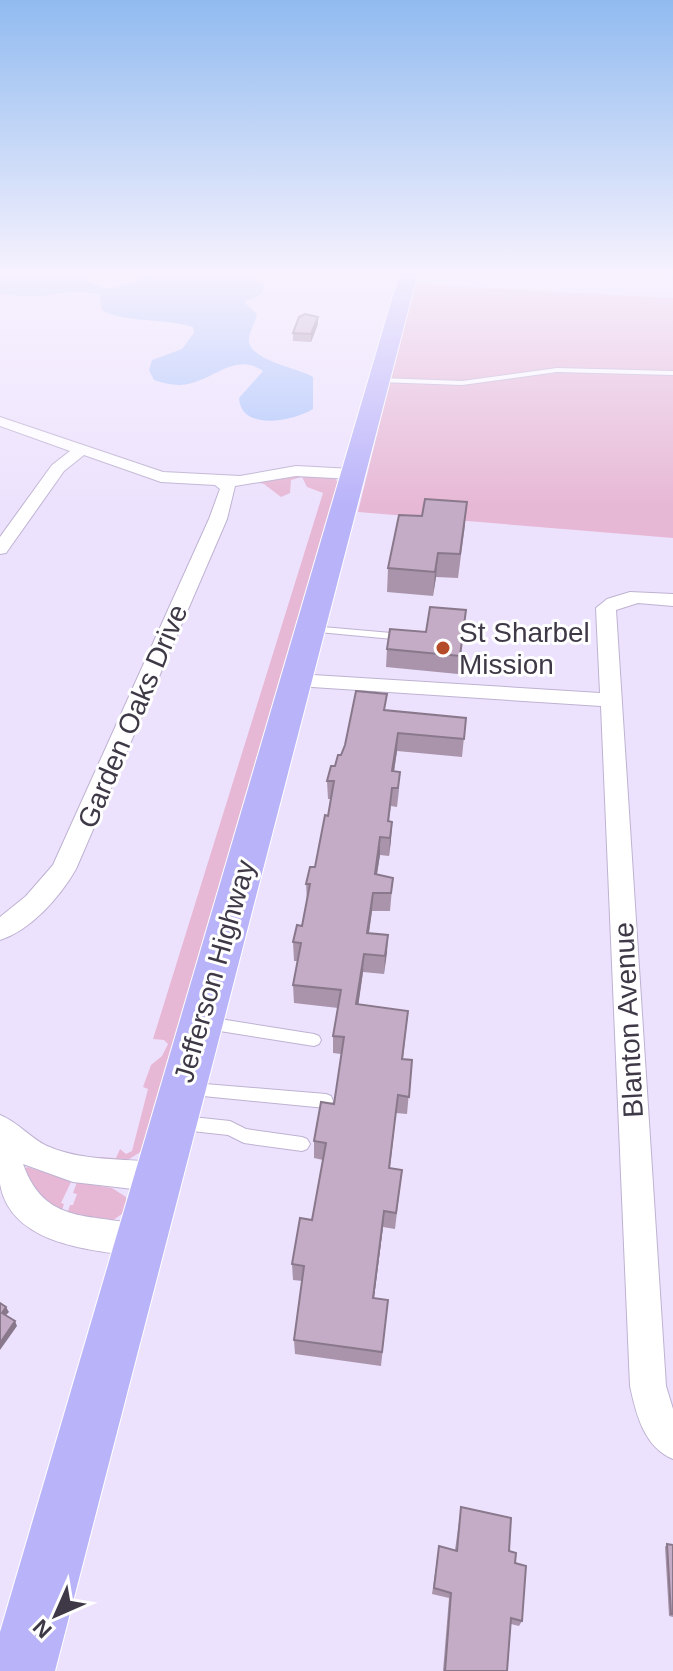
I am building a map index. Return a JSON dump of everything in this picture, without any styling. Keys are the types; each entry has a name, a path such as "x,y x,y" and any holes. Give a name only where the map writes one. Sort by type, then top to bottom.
{"main road":[{"name":"Jefferson Highway","path":"22,1671 388,350"}],"street":[{"path":"0,421 161,477 240,481 296,471 355,466"},
{"path":"0,549 58,468 81,450"},
{"name":"Garden Oaks Drive","path":"0,930 23,916 46,896 64,869 218,519 228,488 221,481"},
{"name":"Blanton Avenue","path":"672,1440 654,1413 648,1386 606,608 616,600 632,597 673,600"},
{"path":"297,680 610,700"},
{"path":"0,1129 37,1157 73,1168 159,1177"},
{"path":"0,1143 11,1183 22,1201 39,1217 60,1228 141,1241"}],"lane":[{"path":"534,360 536,372"},
{"path":"380,380 462,383 557,370 673,373"},
{"path":"311,629 419,639"},
{"path":"200,1022 314,1040"},
{"path":"177,1105 326,1101"},
{"path":"177,1105 244,1136 302,1144"}],"shaded area":[{"path":"398,350 673,350 673,538 358,512"},
{"path":"296,474 335,478 341,487 142,1151 126,1161 96,1161 97,1157 116,1158 120,1149 126,1154 132,1151 148,1089 143,1087 151,1065 162,1056 168,1044 164,1040 153,1039 323,493 307,487 302,477 291,480 290,493 281,497 264,484 255,482"},
{"path":"27,1167 72,1180 61,1203 64,1204 61,1214 47,1209 23,1170"},
{"path":"77,1182 112,1188 126,1197 126,1211 112,1221 66,1217 77,1194 73,1193"}],"water":[{"path":"179,350 254,350 264,358 313,377 313,409 282,420 258,420 242,409 239,398 263,371 245,364 236,365 201,380 173,384 154,380 149,370 152,360"}],"building":[{"path":"425,499 467,502 460,554 438,553 435,572 388,568 399,515 422,516"},
{"path":"430,607 466,610 460,656 387,649 390,629 426,632"},
{"path":"356,691 387,694 384,710 466,718 464,739 398,733 392,771 400,772 398,788 392,788 388,821 392,822 390,838 380,837 375,874 393,878 391,893 373,893 367,933 388,935 385,956 364,954 356,1004 408,1011 402,1059 412,1060 409,1097 398,1095 389,1168 402,1170 396,1213 384,1211 373,1298 388,1300 382,1352 294,1340 304,1266 292,1264 300,1218 312,1220 326,1143 314,1141 321,1102 334,1104 344,1037 333,1036 341,990 293,985 301,943 293,942 297,925 302,926 310,867 315,867 325,815 328,816 334,781 327,781 331,766 335,766 345,745"},
{"path":"0,1303 6,1307 2,1313 15,1321 0,1343"},
{"path":"461,1507 511,1518 509,1551 516,1553 515,1563 526,1566 522,1621 511,1618 507,1671 445,1671 451,1593 434,1588 439,1546 457,1551"},
{"path":"667,1544 673,1545 673,1614 671,1614"}],"place":[{"name":"St Sharbel Mission","path":"443,648"}]}
